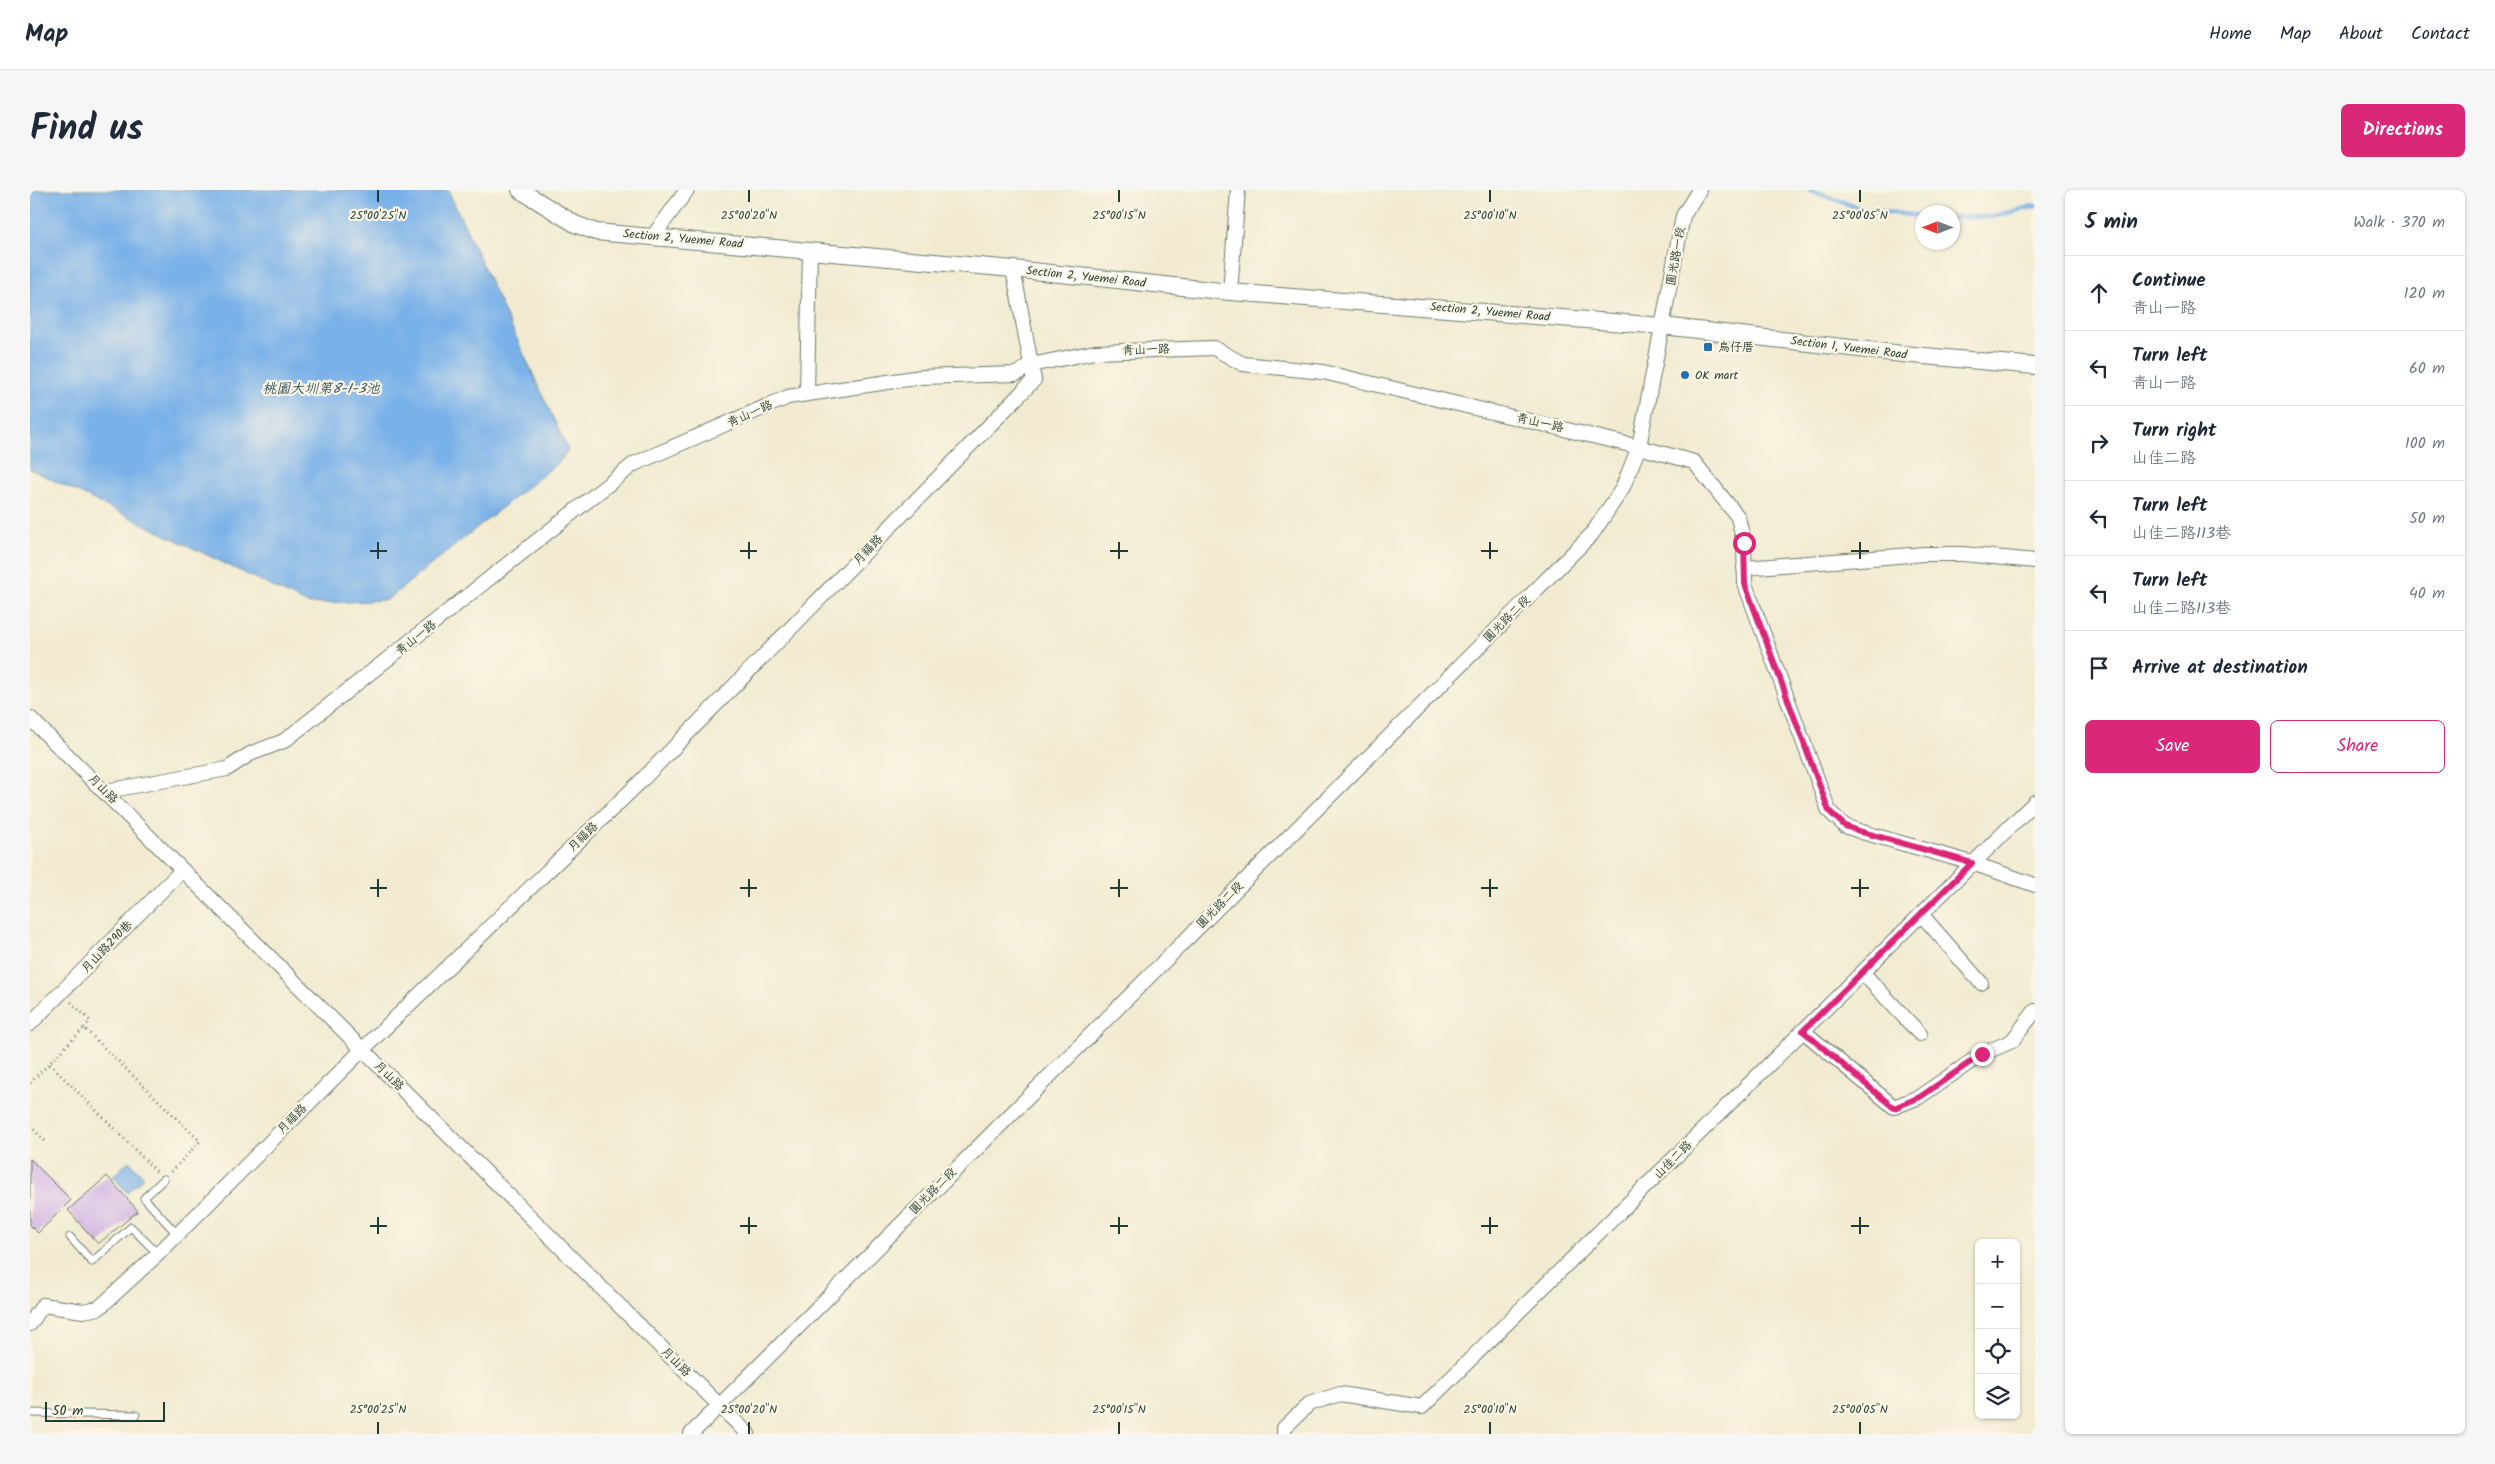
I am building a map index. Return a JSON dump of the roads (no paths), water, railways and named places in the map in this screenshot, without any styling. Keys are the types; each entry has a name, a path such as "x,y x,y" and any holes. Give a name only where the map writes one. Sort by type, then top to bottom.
{"street":[{"name":"Section 2, Yuemei Road","path":"520,190 575,224 596,232 654,235 810,252 1013,269 1230,292 1663,326"},
{"path":"654,235 687,190"},
{"path":"1230,292 1238,190"},
{"name":"圓光路一段","path":"1663,326 1683,216 1698,190"},
{"path":"807,393 810,252"},
{"name":"月福路","path":"30,1324 43,1305 83,1311 99,1308 158,1254 362,1050 641,781 1034,380 1013,269"},
{"name":"Section 1, Yuemei Road","path":"1663,326 1902,354 2035,366"},
{"name":"圓光路二段","path":"691,1434 1592,534 1622,489 1639,447 1663,326"},
{"name":"青山一路","path":"106,791 228,769 250,754 284,741 634,464 788,396 921,377 1016,374 1031,365 1095,352 1214,348 1243,364 1323,372 1639,447 1694,462 1738,517 1744,543 1745,584 1829,811 1845,826 1972,863 2035,885"},
{"path":"1744,568 1924,554 1963,554 2035,560"},
{"name":"月山路","path":"30,718 106,791 182,870 748,1434"},
{"name":"山佳二路","path":"1284,1434 1284,1428 1309,1404 1340,1394 1422,1407 2035,802"},
{"name":"月山路290巷","path":"30,1024 182,870"},
{"path":"1920,914 1981,983"},
{"path":"1863,973 1920,1034"},
{"path":"1803,1031 1894,1108 1920,1097 1982,1054 2012,1041 2035,1011"}],"lane":[{"path":"164,1179 144,1198 177,1234"},
{"path":"70,1237 92,1262 131,1227 158,1254"},
{"path":"30,1413 136,1415"}],"water":[{"name":"桃園大圳第8-1-3池","path":"30,190 448,190 568,450 560,461 387,600 308,604 30,469"},
{"path":"129,1161 144,1177 127,1193 113,1176"}],"waterway":[{"path":"1810,190 1864,210 1915,215"},
{"path":"1960,217 1990,217 2035,206"}],"place":[{"name":"烏仔厝","path":"1708,347"},
{"name":"OK mart","path":"1685,375"}]}
